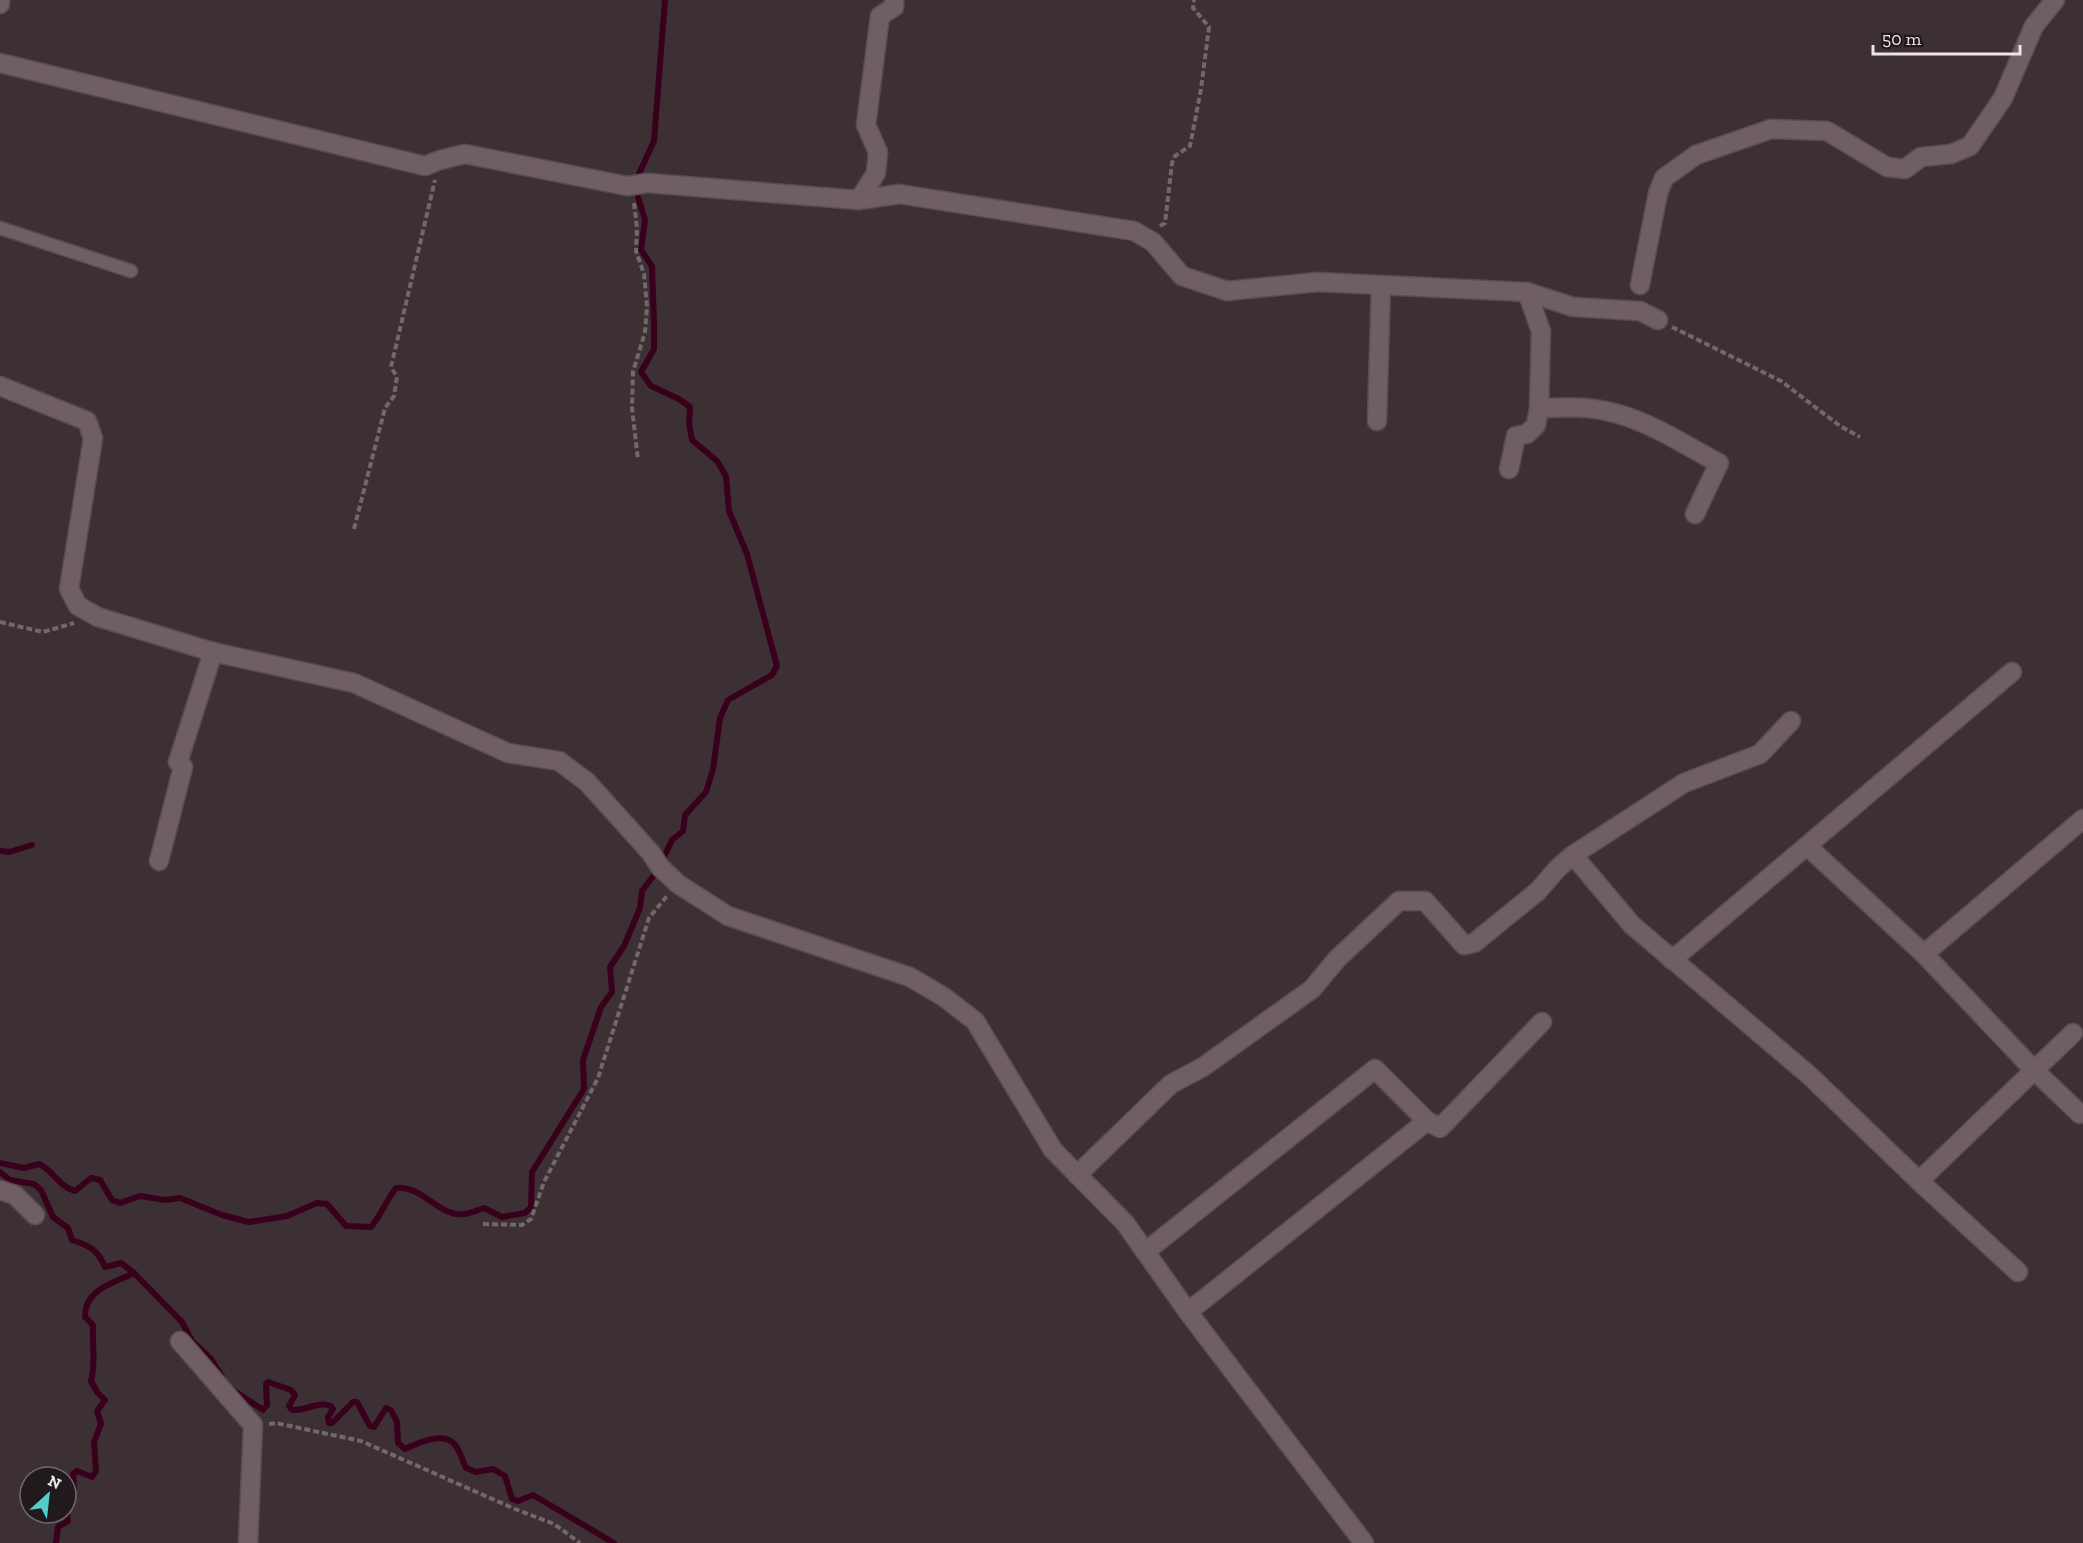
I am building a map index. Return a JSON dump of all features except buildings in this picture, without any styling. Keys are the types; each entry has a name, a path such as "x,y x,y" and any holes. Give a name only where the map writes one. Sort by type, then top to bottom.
{"street":[{"path":"859,200 876,172 878,152 866,125 880,16 894,7 894,0"},
{"path":"1640,285 1658,193 1664,178 1696,155 1771,129 1827,131 1887,167 1905,169 1921,157 1951,154 1970,146 2002,98 2034,26 2055,0"},
{"path":"0,63 426,166 465,154 627,186 648,183 859,200 899,194 1134,231 1153,242 1182,276 1227,291 1318,282 1527,292 1573,307 1640,312 1658,320"},
{"path":"1377,421 1381,285"},
{"path":"1509,468 1516,436 1527,434 1536,425 1539,408 1541,331 1527,292"},
{"path":"0,386 87,421 93,438 69,589 78,606 98,617 213,652 354,683 507,753 560,761 587,782 651,853 660,867 678,884 728,915 910,977 944,997 975,1022 1053,1150 1125,1222 1188,1312 1364,1543"},
{"path":"1539,408 1580,407 1618,414 1648,425 1719,463 1695,514"},
{"path":"159,861 183,767 178,762 213,652"},
{"path":"1672,960 2012,672"},
{"path":"1077,1175 1171,1084 1203,1068 1312,988 1337,958 1399,901 1425,901 1464,945 1474,943 1538,891 1573,855 1684,783 1760,754 1791,721"},
{"path":"1924,954 2083,819"},
{"path":"1807,846 1924,954 2034,1070 2080,1114"},
{"path":"1573,855 1632,925 1810,1076 2018,1272"},
{"path":"1145,1252 1375,1069 1426,1121 1440,1128 1542,1022"},
{"path":"1919,1181 2073,1033"},
{"path":"1188,1312 1426,1121"},
{"path":"0,1190 15,1196 35,1215"},
{"path":"180,1341 253,1425 248,1543"}],"lane":[{"path":"0,228 131,271"}],"path":[{"path":"1134,231 1152,231 1165,223 1172,163 1175,156 1190,146 1201,89 1209,27 1192,8 1194,0"},
{"path":"354,529 385,408 394,396 397,378 390,368 440,160"},
{"path":"627,186 634,203 637,228 636,251 644,274 647,306 645,332 633,372 632,408 638,460"},
{"path":"1658,320 1781,381 1840,426 1860,437"},
{"path":"0,622 43,632 98,617"},
{"path":"483,1224 522,1225 531,1219 544,1182 598,1078 649,918 678,884"},
{"path":"253,1425 276,1423 361,1442 554,1524 580,1543"}],"waterway":[{"path":"637,178 654,141 665,0"},
{"path":"638,197 645,220 641,250 652,266 654,325 654,349 641,372 651,386 679,399 690,407 689,423 692,440 717,461 726,476 729,511 747,554 777,666 772,675 728,700 720,718 713,769 706,792 685,815 683,831 672,840 664,857"},
{"path":"0,851 9,852 32,845"},
{"path":"0,1163 24,1168 39,1164 49,1170 64,1186 75,1191 91,1178 100,1180 112,1200 120,1203 140,1196 165,1200 180,1198 222,1215 249,1222 287,1216 317,1203 327,1204 346,1226 371,1227 396,1188 415,1191 439,1207 456,1214 467,1214 484,1208 502,1217 525,1213 531,1207 532,1172 584,1089 583,1060 601,1007 612,992 610,967 624,946 640,908 642,891 654,875"},
{"path":"0,1172 10,1180 34,1184 41,1190 53,1217 68,1228 72,1240 92,1249 105,1267 121,1263 134,1273 182,1322 192,1341 211,1359 223,1378"},
{"path":"78,1471 92,1477 96,1471 94,1442 101,1424 97,1411 105,1400 91,1381 94,1361 93,1325 85,1317 86,1308 90,1300 101,1289 134,1273"},
{"path":"230,1388 263,1410 267,1405 266,1384 268,1382 291,1390 295,1395 289,1406 292,1410 321,1405 331,1406 333,1409 328,1417 329,1423 332,1423 353,1402 357,1402 370,1426 374,1427 386,1408 391,1410 397,1422 398,1443 405,1449 431,1439 451,1441 456,1446 466,1468 476,1472 493,1469 505,1476 512,1499 518,1501 533,1495 614,1543"},
{"path":"56,1543 58,1527 61,1525"}]}
